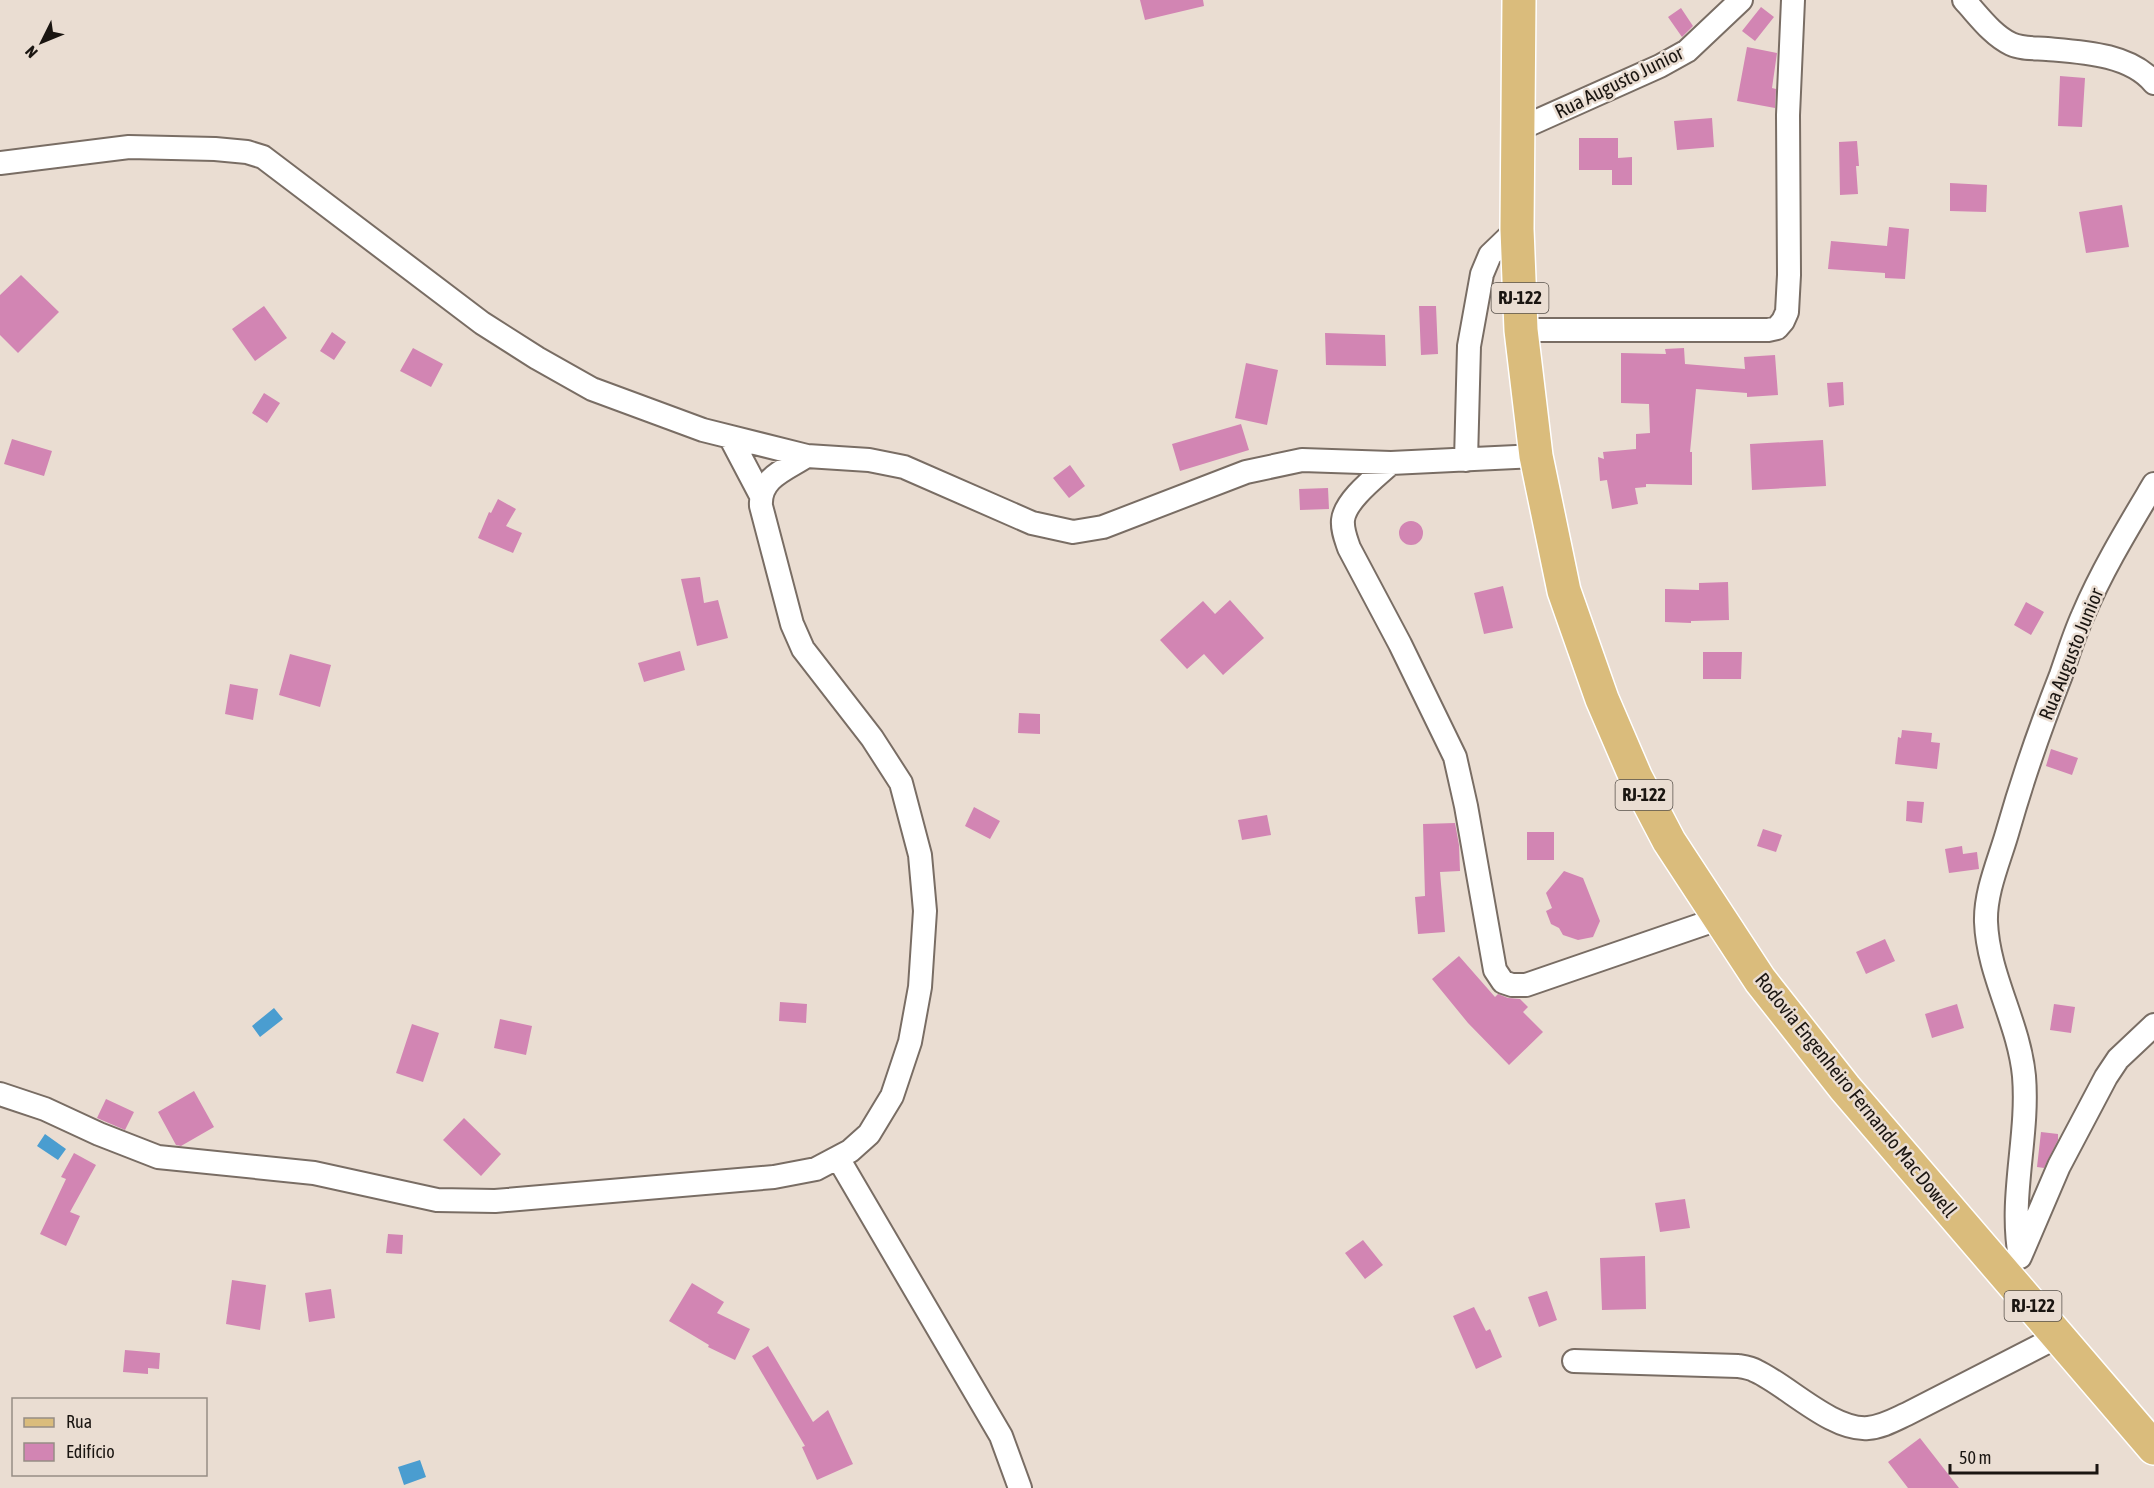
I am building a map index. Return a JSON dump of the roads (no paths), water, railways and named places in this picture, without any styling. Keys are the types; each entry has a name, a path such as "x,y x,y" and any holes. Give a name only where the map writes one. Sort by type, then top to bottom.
{"main road":[{"name":"Rodovia Engenheiro Fernando Mac Dowell","path":"1519,0 1517,229 1521,330 1536,456 1564,591 1602,699 1636,778 1669,841 1760,980 1845,1088 2016,1269 2059,1336 2154,1448"}],"street":[{"name":"Rua Augusto Junior","path":"1517,130 1660,66 1687,51 1741,0"},
{"path":"1521,330 1768,330 1777,328 1783,321 1787,312 1789,275 1788,115 1793,0"},
{"path":"1964,0 1998,36 2012,45 2082,52 2118,61 2135,66 2154,83"},
{"path":"0,163 129,147 215,149 247,152 263,157 482,323 592,389 703,430 807,456 869,460 904,467 1032,523 1072,532 1103,527 1246,472 1302,460 1391,463 1536,456"},
{"path":"1466,460 1469,346 1482,274 1490,255 1517,229"},
{"path":"0,1094 45,1109 99,1134 158,1157 314,1173 437,1200 495,1201 774,1177 816,1169 850,1151 869,1134 892,1096 910,1042 920,987 925,911 920,855 901,783 872,738 803,649 792,624 761,506 760,494 730,436"},
{"path":"760,494 766,483 774,476 807,456"},
{"path":"1391,463 1350,503 1343,518 1344,531 1349,548 1405,654 1455,757 1495,970 1503,982 1526,985 1718,919"},
{"name":"Rua Augusto Junior","path":"2016,1269 2024,1076 2017,1039 2000,989 1988,940 1986,921 1988,899 2038,734 2083,615 2154,484"},
{"path":"2016,1269 2059,1166 2106,1077 2118,1059 2154,1025"},
{"path":"838,1158 1001,1436 1020,1488"},
{"path":"1575,1361 1738,1366 1756,1370 1813,1408 1849,1425 1866,1428 1882,1425 1907,1414 2059,1336"}],"water":[{"path":"274,1008 283,1019 260,1037 252,1026"},
{"path":"45,1134 66,1149 58,1160 37,1146"},
{"path":"420,1460 426,1477 404,1485 398,1467"}]}
